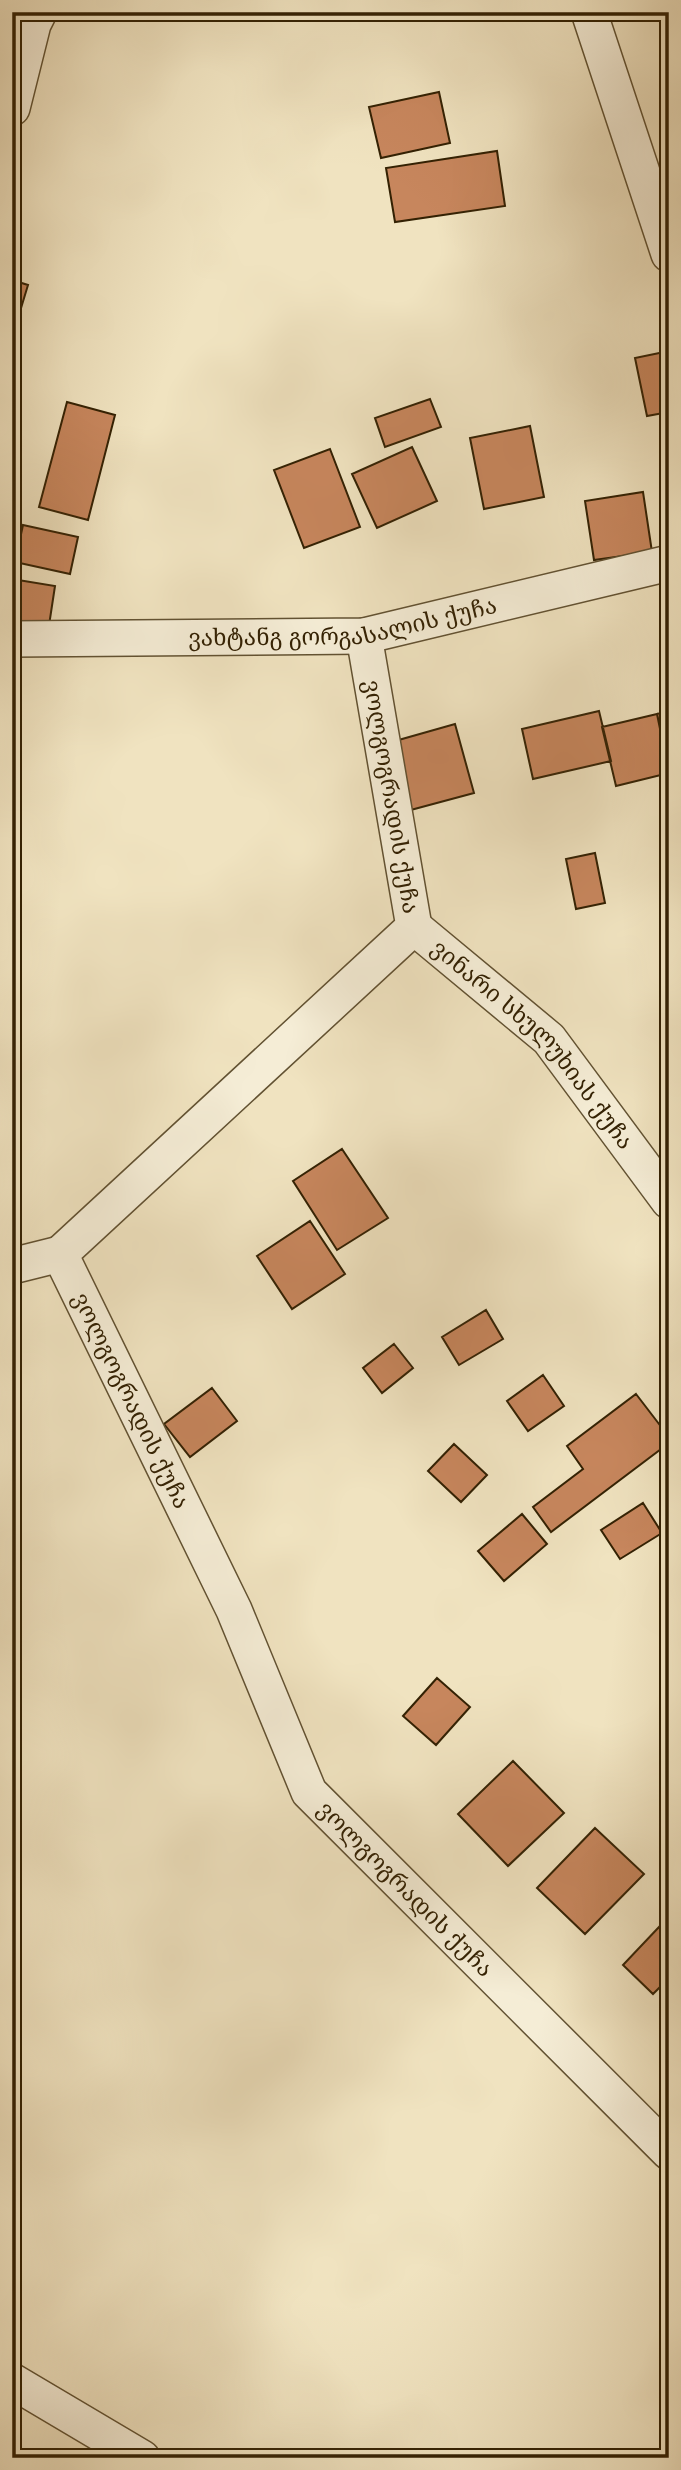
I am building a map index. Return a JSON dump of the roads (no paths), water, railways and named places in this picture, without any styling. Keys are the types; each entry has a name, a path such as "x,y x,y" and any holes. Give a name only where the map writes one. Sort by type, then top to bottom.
{"street":[{"path":"12,108 38,12"},
{"path":"589,12 669,254"},
{"name":"ვახტანგ გორგასალის ქუჩა","path":"12,639 364,636 669,563"},
{"name":"ვოლგოგრადის ქუჩა","path":"364,636 414,927 60,1254 234,1610 309,1792 669,2152"},
{"name":"ვინარი სხულუხიას ქუჩა","path":"414,927 549,1039 669,1201"},
{"path":"12,1266 60,1254"},
{"path":"12,2381 142,2458"}]}
